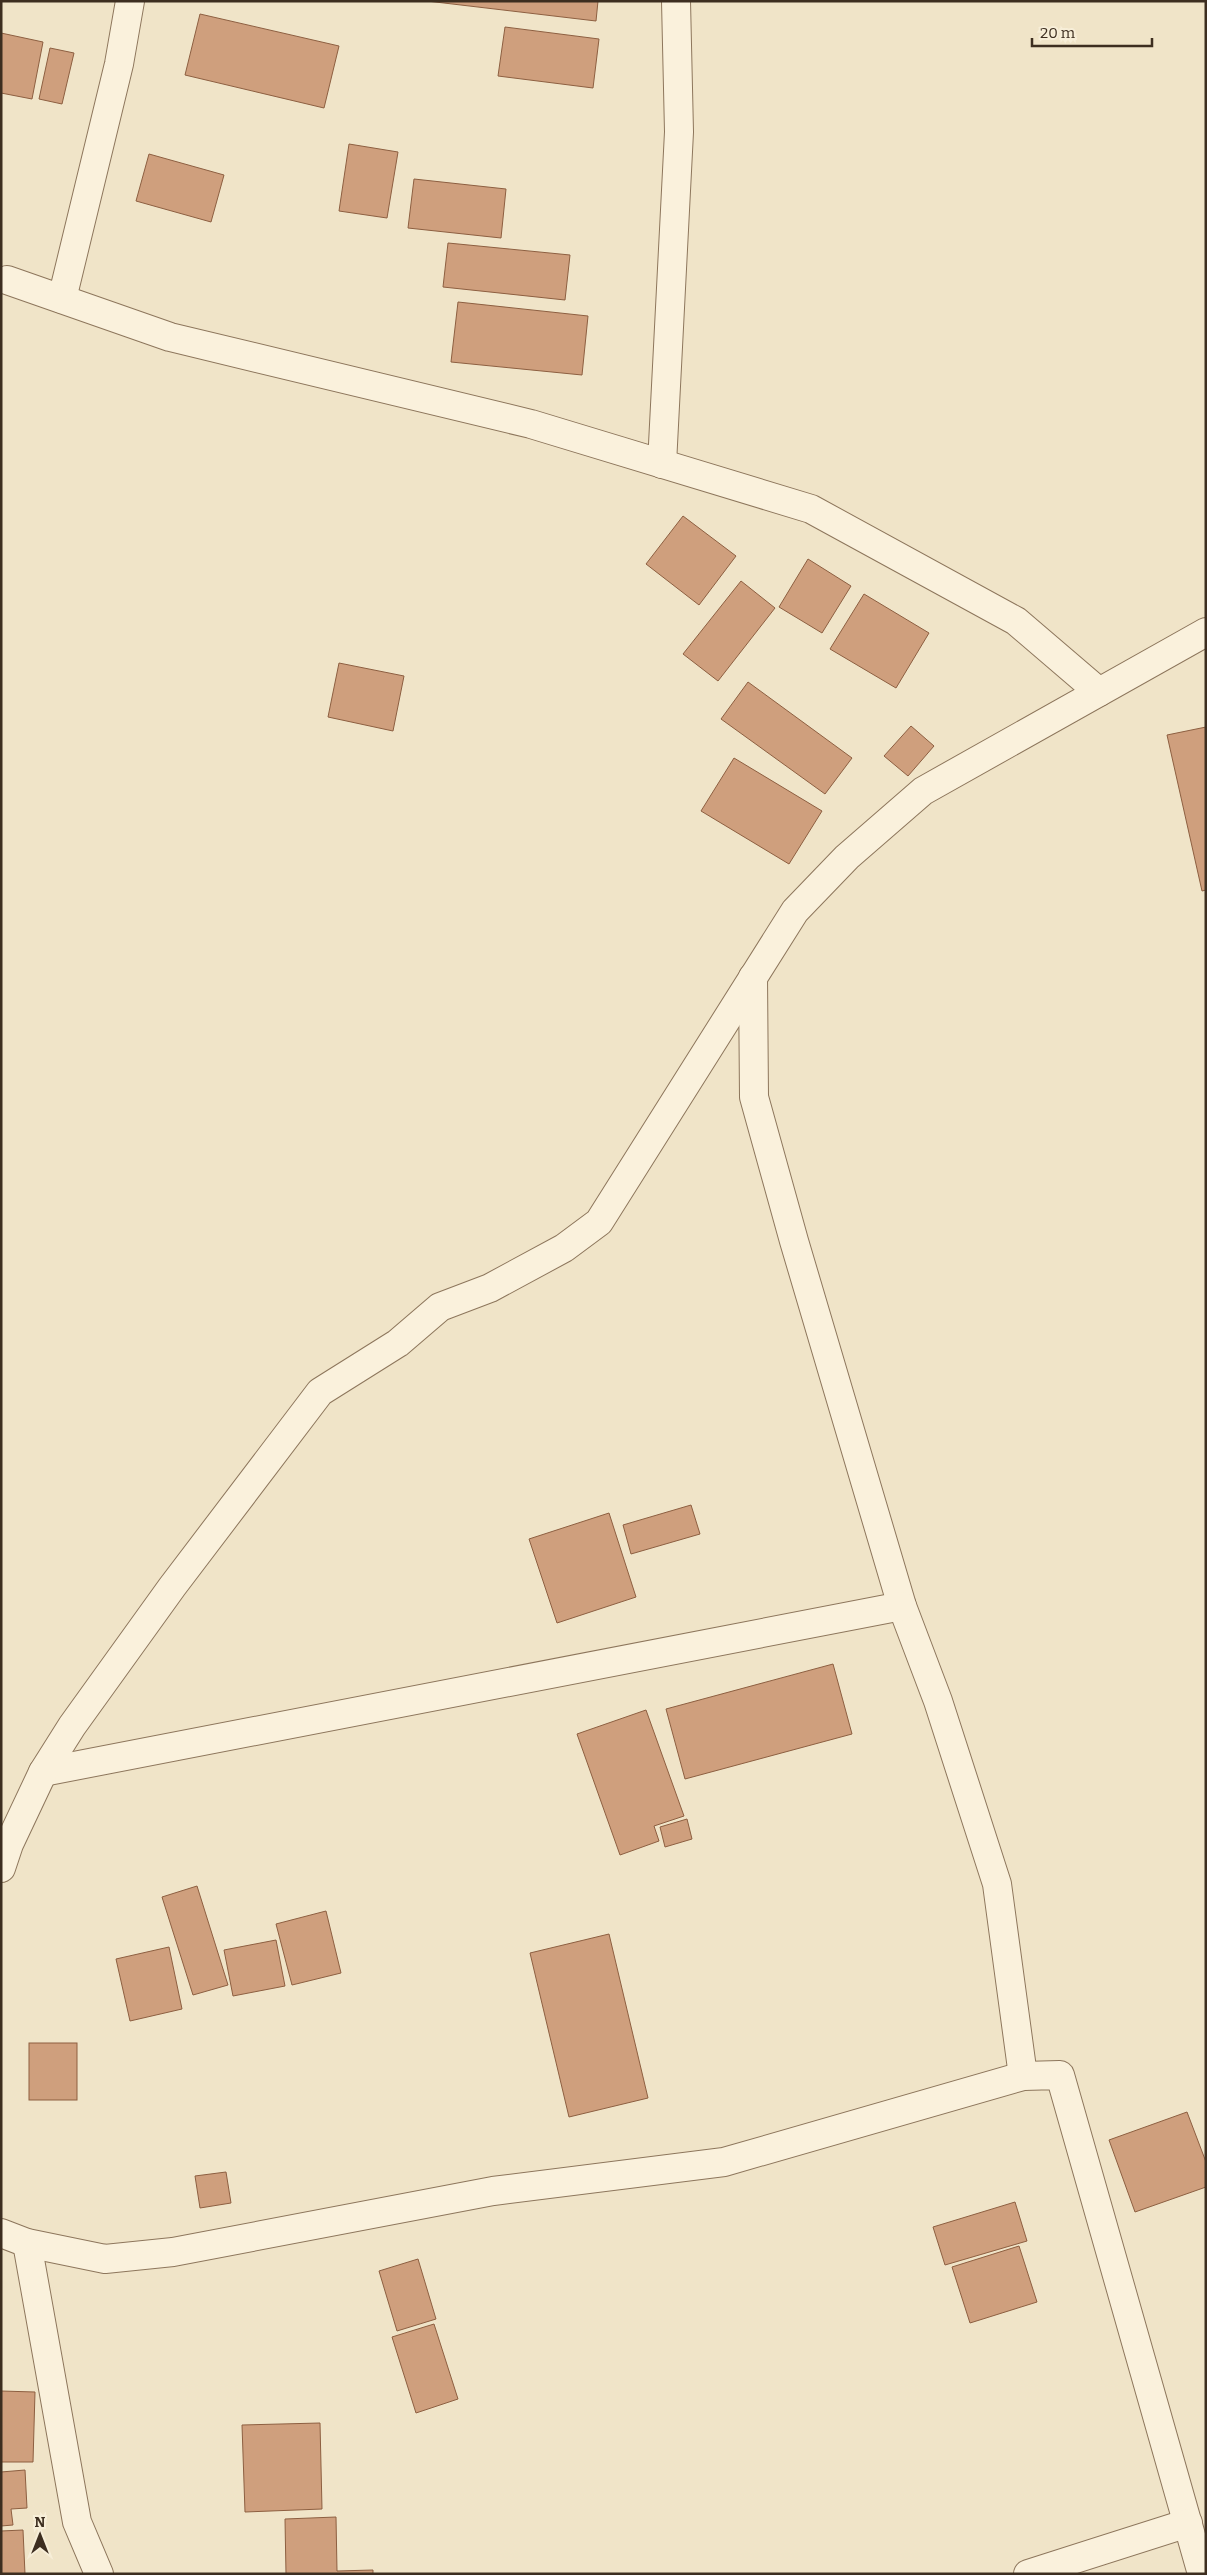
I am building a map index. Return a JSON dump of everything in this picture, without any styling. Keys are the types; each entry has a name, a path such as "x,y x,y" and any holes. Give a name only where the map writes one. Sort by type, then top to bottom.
{"street":[{"path":"62,299 119,64 130,1"},
{"path":"662,464 679,132 676,1"},
{"path":"7,280 170,337 531,424 811,509 1016,621 1099,692"},
{"path":"1,1868 9,1844 43,1772 72,1726 172,1587 320,1392 398,1343 440,1307 490,1288 564,1248 599,1222 795,911 847,857 923,792 1206,632"},
{"path":"754,977 754,1096 794,1241 902,1606 938,1701 997,1884 1023,2076"},
{"path":"43,1772 902,1606"},
{"path":"1,2233 27,2243 105,2258 173,2252 493,2191 724,2162 942,2101 1023,2076 1060,2075 1202,2574"},
{"path":"27,2243 77,2522 99,2574"},
{"path":"1028,2574 1188,2523"}],"building":[{"path":"427,1 598,1 596,21"},
{"path":"200,14 339,46 324,108 185,75"},
{"path":"505,27 599,39 593,88 498,76"},
{"path":"1,33 43,42 32,99 1,93"},
{"path":"50,48 74,53 62,104 39,99"},
{"path":"349,144 398,152 387,218 339,211"},
{"path":"149,154 224,175 211,222 136,201"},
{"path":"414,179 506,189 501,238 408,228"},
{"path":"448,243 570,255 565,300 443,287"},
{"path":"458,302 588,316 582,375 451,362"},
{"path":"683,516 736,556 699,605 646,564"},
{"path":"808,559 851,586 822,633 779,607"},
{"path":"741,581 775,608 718,681 683,654"},
{"path":"864,594 929,633 896,688 830,649"},
{"path":"339,663 404,676 393,731 328,717"},
{"path":"748,682 852,758 825,794 721,719"},
{"path":"911,726 934,746 908,776 884,756"},
{"path":"1206,727 1206,890 1202,891 1167,735"},
{"path":"734,758 822,811 789,864 701,811"},
{"path":"691,1505 700,1534 631,1554 623,1525"},
{"path":"609,1513 636,1597 557,1623 529,1539"},
{"path":"833,1664 852,1734 685,1779 666,1709"},
{"path":"646,1710 684,1816 654,1826 659,1841 620,1855 577,1734"},
{"path":"687,1819 692,1839 665,1847 660,1827"},
{"path":"197,1886 228,1985 193,1995 162,1897"},
{"path":"326,1911 341,1973 292,1985 276,1924"},
{"path":"609,1934 648,2098 569,2117 530,1953"},
{"path":"276,1940 285,1986 233,1996 224,1950"},
{"path":"169,1947 182,2009 130,2021 116,1959"},
{"path":"29,2043 77,2043 77,2100 29,2100"},
{"path":"1187,2112 1206,2162 1206,2187 1135,2212 1109,2140"},
{"path":"226,2172 231,2203 200,2208 195,2176"},
{"path":"1015,2202 1027,2241 945,2265 933,2227"},
{"path":"1019,2246 1037,2302 970,2323 952,2267"},
{"path":"418,2259 436,2319 397,2331 379,2271"},
{"path":"434,2324 458,2399 416,2413 392,2337"},
{"path":"1,2391 35,2392 33,2462 1,2462"},
{"path":"320,2423 322,2509 245,2512 242,2425"},
{"path":"25,2470 27,2508 11,2509 13,2525 1,2526 1,2472"},
{"path":"336,2517 337,2571 373,2570 373,2574 286,2574 285,2519"},
{"path":"23,2530 25,2574 1,2574 1,2531"}]}
